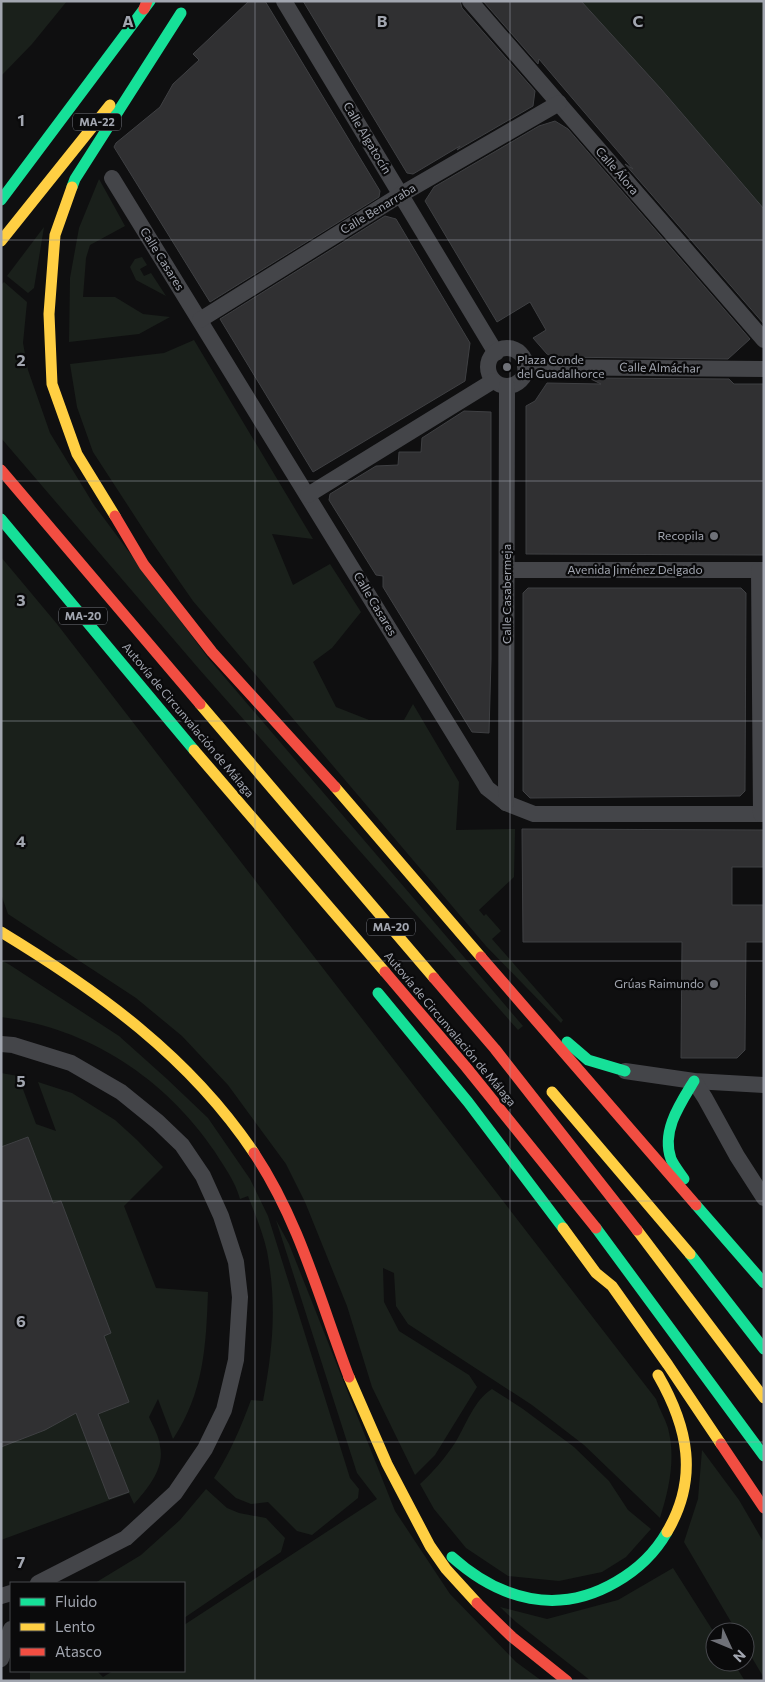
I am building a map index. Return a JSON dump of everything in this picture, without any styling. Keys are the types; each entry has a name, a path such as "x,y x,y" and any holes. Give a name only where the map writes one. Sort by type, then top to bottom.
{"main road":[{"name":"MA-22","path":"1,200 147,4"},
{"name":"MA-22","path":"1,241 90,131 183,10 75,179 54,234 50,314 52,384 77,454 144,565 212,652 360,814 522,1005"},
{"name":"Autovía de Circunvalación de Málaga","path":"1,470 495,1049 621,1209 764,1398"},
{"name":"Autovía de Circunvalación de Málaga","path":"1,519 272,841 466,1066 591,1222 764,1456"},
{"path":"272,841 289,876"},
{"path":"389,925 425,950"},
{"path":"1,932 88,988 160,1043 211,1094 242,1133 267,1171 287,1208 304,1248 345,1366 372,1432 396,1484 431,1548 465,1590 505,1630 568,1681"},
{"path":"373,986 468,1102 553,1214 596,1273 605,1294 620,1318"},
{"path":"522,1005 588,1060 624,1071"},
{"path":"522,1005 764,1283"},
{"path":"694,1081 673,1115 668,1135 671,1158 705,1214"},
{"path":"547,1087 683,1245 764,1349"},
{"path":"596,1273 612,1286 668,1364 764,1508"},
{"path":"419,1524 466,1571 493,1586 525,1598 564,1601 595,1594 626,1578 651,1556 670,1530 683,1497 687,1470 686,1445 678,1419 667,1389 651,1364"}],"street":[{"name":"Calle Algatocín","path":"284,1 496,352"},
{"name":"Calle Álora","path":"470,1 764,340"},
{"name":"Calle Benarraba","path":"200,320 400,195 560,103"},
{"name":"Calle Casares","path":"112,178 487,788 506,802 534,814 762,814"},
{"path":"308,495 500,383 518,382 522,378 526,367 518,352 506,349 496,352 489,363 490,375 500,383"},
{"name":"Calle Almáchar","path":"526,367 764,369"},
{"name":"Calle Casabermeja","path":"500,383 507,570 506,802"},
{"name":"Avenida Jiménez Delgado","path":"507,570 762,570"},
{"path":"762,570 762,814"},
{"path":"1,1044 13,1045 71,1063 122,1092 182,1145 203,1176 221,1216 236,1262 240,1297 236,1360 224,1410 205,1449 175,1493 126,1538 40,1582"},
{"path":"624,1071 694,1081 764,1085"},
{"path":"694,1081 737,1156 764,1198"},
{"path":"1,1659 10,1632"}],"shaded area":[{"path":"2,1 67,1 32,44 1,76"},
{"path":"581,1 764,1 764,209 661,89"},
{"path":"99,179 125,226 90,245 86,258 83,297 115,297 143,314 170,317 139,334 69,342 70,278 79,228"},
{"path":"44,227 34,288 28,293 7,276"},
{"path":"142,257 147,265 140,269 144,276 151,273 166,296 136,280 130,267 135,259"},
{"path":"4,282 27,302 23,343 28,370 50,433 94,505 209,659 523,1026 518,1030 199,669 1,438 1,285"},
{"path":"194,340 313,539 272,534 293,585 330,564 361,612 332,648 313,662 336,707 369,720 404,720 413,704 459,782 456,830 515,829 514,877 479,910 484,916 486,914 501,931 492,939 563,1020 561,1023 486,946 193,601 93,452 77,407 70,364 164,353"},
{"path":"1,557 57,624 656,1399 668,1428 671,1451 669,1485 660,1518 584,1445 532,1405 408,1324 396,1306 394,1273 383,1268 384,1302 399,1331 469,1375 477,1387 435,1455 415,1475 372,1387 347,1306 305,1202 286,1164 228,1085 182,1036 136,998 8,914 1,894"},
{"path":"1,960 119,1036 208,1118 250,1179 268,1216 350,1478 359,1489 358,1498 312,1535 297,1531 268,1502 251,1504 236,1498 214,1478 235,1440 251,1400 263,1401 269,1363 273,1308 270,1271 263,1237 248,1196 240,1199 226,1169 215,1152 173,1102 149,1080 123,1061 65,1032 1,1017"},
{"path":"1,1073 18,1076 36,1124 56,1131 38,1082 72,1093 115,1120 163,1167 124,1206 156,1288 208,1292 204,1350 197,1386 191,1404 173,1439 158,1399 149,1417 159,1442 160,1462 150,1484 134,1504 129,1493 1,1540"},
{"path":"276,1220 289,1244 395,1511 450,1594 516,1662 542,1681 30,1681 30,1672 98,1672 103,1677 111,1672 185,1672 185,1624 377,1499 357,1473"},
{"path":"492,1389 523,1409 574,1447 609,1481 628,1510 651,1529 626,1557 602,1572 559,1581 508,1576 466,1548 434,1509 420,1484 447,1454 475,1406"},
{"path":"702,1450 739,1500 764,1543 764,1678 755,1663 755,1622 731,1622 684,1542 698,1499"},
{"path":"206,1489 227,1508 239,1513 266,1518 285,1538 281,1552 185,1617 185,1582 97,1582 141,1555 180,1520"},
{"path":"673,1568 707,1622 705,1622 705,1672 739,1672 745,1681 591,1681 516,1622 500,1607 547,1619 618,1600"}],"building":[{"path":"249,1 265,1 380,191 379,197 210,302 114,147 116,143 160,107 173,84 199,60 193,54"},
{"path":"303,1 460,1 462,8 535,91 533,106 413,174 407,173"},
{"path":"483,1 581,1 661,89 764,209 764,324 625,164 633,169 539,59 538,64"},
{"path":"555,121 568,129 750,339 728,359 553,357 547,354 533,338 546,330 530,302 497,322 425,201 434,187 539,126"},
{"path":"385,216 396,219 470,343 465,381 313,472 220,319"},
{"path":"589,378 729,379 734,384 764,384 764,555 526,554 526,406 535,401 547,383 601,384"},
{"path":"464,411 491,412 491,659 489,733 472,732 383,587 383,576 376,575 329,500 330,494 376,466 398,465 399,452 421,452 422,438"},
{"path":"528,588 741,588 746,593 745,791 740,796 530,798 523,791 523,593"},
{"path":"522,829 764,830 764,867 732,867 732,905 764,905 764,942 746,942 745,1050 737,1058 681,1058 682,942 523,942"},
{"path":"28,1137 53,1203 61,1201 111,1333 104,1336 129,1402 98,1414 129,1492 109,1499 76,1413 45,1430 1,1447 1,1147"}],"traffic: fast":[{"path":"1,200 150,1"},
{"path":"72,187 75,179 181,13"},
{"path":"1,519 194,750"},
{"path":"378,993 468,1102 563,1228"},
{"path":"567,1042 588,1060 625,1071"},
{"path":"684,1179 671,1159 668,1138 678,1108 694,1081"},
{"path":"696,1205 764,1283"},
{"path":"596,1228 764,1456"},
{"path":"690,1254 764,1349"},
{"path":"452,1557 470,1572 510,1593 530,1598 551,1600 573,1598 594,1592 616,1582 631,1572 651,1554 667,1532"}],"traffic: slow":[{"path":"1,241 110,105"},
{"path":"72,187 55,235 49,314 52,384 77,454 115,516"},
{"path":"200,704 434,978"},
{"path":"194,750 385,972"},
{"path":"335,787 481,957"},
{"path":"1,932 37,954 107,1003 171,1056 229,1118 254,1153"},
{"path":"552,1092 690,1254"},
{"path":"563,1228 596,1273 612,1286 721,1444"},
{"path":"637,1230 764,1398"},
{"path":"658,1375 677,1414 686,1453 683,1492 677,1512 667,1532"},
{"path":"349,1377 387,1464 430,1546 446,1569 477,1603"}],"traffic: jam":[{"path":"144,9 147,1"},
{"path":"1,470 200,704"},
{"path":"115,516 144,565 212,652 335,787"},
{"path":"481,957 696,1205"},
{"path":"385,972 466,1067 596,1228"},
{"path":"434,978 495,1049 637,1230"},
{"path":"254,1153 270,1179 297,1234 349,1377"},
{"path":"721,1444 764,1508"},
{"path":"477,1603 512,1637 567,1681"}],"place":[{"name":"Plaza Conde del Guadalhorce","path":"507,367"},
{"name":"Recopila","path":"714,536"},
{"name":"Grúas Raimundo","path":"714,984"}]}
